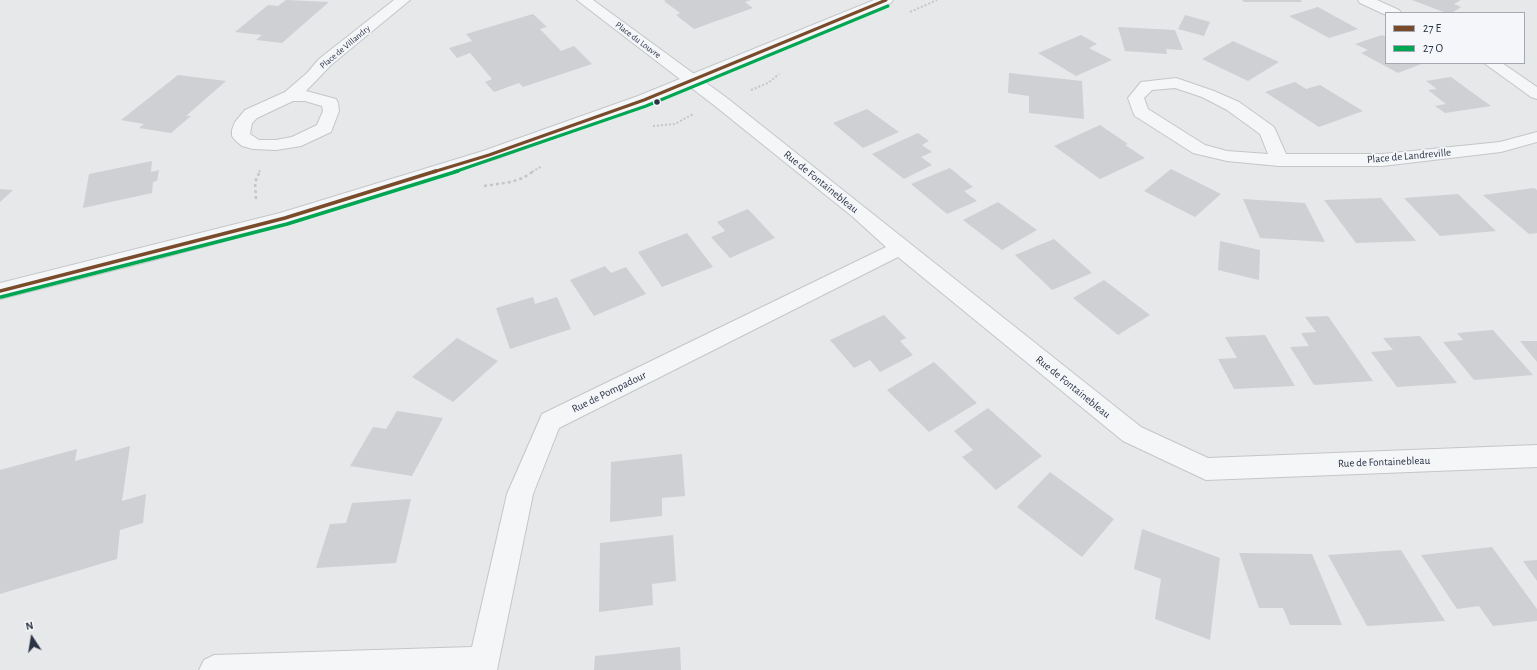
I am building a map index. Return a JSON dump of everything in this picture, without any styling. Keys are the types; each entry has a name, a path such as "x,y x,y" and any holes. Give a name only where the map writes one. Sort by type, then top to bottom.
{"street":[{"name":"Place de Villandry","path":"291,96 306,96 330,103 331,111 324,128 311,136 276,145 259,145 248,142 241,136 241,130 244,122 251,114 261,108 291,96 314,76 325,62 403,0"},
{"name":"Place du Louvre","path":"584,0 692,80"},
{"path":"0,291 225,234 385,188 522,144 623,108 886,0"},
{"path":"1365,0 1392,12"},
{"path":"1493,64 1537,94"},
{"name":"Rue de Fontainebleau","path":"692,80 722,102 860,213 900,248 1132,434 1206,468 1537,456"},
{"name":"Place de Landreville","path":"1279,160 1268,132 1233,106 1208,94 1176,83 1147,85 1136,98 1141,112 1199,149 1227,156 1279,160 1382,160 1501,147 1537,137"},
{"name":"Rue de Pompadour","path":"483,666 520,494 550,421 900,248"},
{"path":"214,670 483,666"}],"path":[{"path":"256,201 255,182 262,168"}],"building":[{"path":"286,0 329,2 282,43 256,40 262,35 235,32 268,5 278,6"},
{"path":"751,0 745,2 753,8 694,29 676,15 680,13 664,1"},
{"path":"1242,0 1301,0 1302,2 1244,2"},
{"path":"1412,0 1461,0 1454,4 1461,7 1454,12 1443,12"},
{"path":"1318,7 1358,29 1329,38 1289,16"},
{"path":"533,14 547,27 540,29 561,51 574,46 592,64 523,87 519,83 494,92 485,82 492,79 470,53 457,58 449,48 472,41 466,34"},
{"path":"1185,15 1210,22 1204,36 1178,29"},
{"path":"1118,27 1175,30 1183,50 1166,49 1167,54 1125,51"},
{"path":"1081,35 1097,44 1089,48 1112,60 1076,76 1038,53"},
{"path":"1382,35 1385,36 1385,64 1421,64 1398,73 1361,53 1368,50 1355,44"},
{"path":"1233,41 1279,62 1248,81 1202,59"},
{"path":"1009,73 1082,81 1084,119 1029,113 1029,96 1008,93"},
{"path":"178,75 226,81 186,116 191,116 171,133 139,128 144,124 121,120"},
{"path":"1451,77 1491,106 1445,113 1435,106 1446,104 1428,90 1437,89 1426,81"},
{"path":"1295,82 1306,89 1320,85 1363,111 1319,127 1265,92"},
{"path":"867,109 899,132 863,148 833,123"},
{"path":"1100,125 1128,144 1125,145 1145,158 1100,179 1054,146"},
{"path":"918,133 929,141 922,145 932,152 921,157 932,165 904,179 872,154"},
{"path":"152,161 151,172 159,170 157,181 153,182 152,193 83,208 89,174"},
{"path":"950,168 973,187 964,191 977,201 947,214 911,184"},
{"path":"1171,169 1221,194 1195,217 1144,191"},
{"path":"1534,188 1537,190 1537,233 1529,234 1483,195"},
{"path":"0,189 13,190 0,202"},
{"path":"1458,194 1496,231 1440,236 1404,198"},
{"path":"1381,198 1416,241 1356,243 1324,200"},
{"path":"1243,199 1305,203 1325,242 1260,238"},
{"path":"998,202 1037,230 1002,250 963,220"},
{"path":"748,209 775,238 730,258 711,237 725,231 717,222"},
{"path":"687,233 713,267 662,287 638,252"},
{"path":"1054,239 1092,273 1052,290 1015,255"},
{"path":"1220,241 1260,250 1259,280 1218,270"},
{"path":"605,266 611,273 626,267 646,294 594,316 570,280"},
{"path":"1104,280 1150,315 1118,335 1073,298"},
{"path":"533,297 535,304 557,297 571,329 510,349 496,308"},
{"path":"884,315 906,338 900,341 913,355 880,372 870,360 854,368 830,340"},
{"path":"1328,316 1373,381 1314,385 1290,347 1309,346 1301,333 1316,332 1305,317"},
{"path":"1493,330 1533,375 1474,380 1443,342 1463,340 1457,333"},
{"path":"1265,335 1295,386 1234,389 1218,359 1237,358 1225,337"},
{"path":"1420,336 1457,383 1397,387 1371,352 1393,350 1383,338"},
{"path":"457,338 498,361 453,402 412,377"},
{"path":"1520,341 1537,341 1537,362"},
{"path":"934,362 977,403 929,432 887,390"},
{"path":"988,408 1042,456 996,490 962,457 973,450 954,431"},
{"path":"397,411 443,418 412,476 350,466 373,427 386,429"},
{"path":"130,446 122,501 146,494 143,523 120,530 117,559 0,594 0,470 77,449 75,461"},
{"path":"682,454 685,496 662,498 662,516 610,522 611,462"},
{"path":"1050,472 1114,519 1082,557 1017,507"},
{"path":"411,499 396,563 316,568 330,524 346,523 352,503"},
{"path":"1142,529 1220,558 1210,640 1155,619 1161,579 1134,569"},
{"path":"673,535 676,581 652,584 653,605 599,612 600,543"},
{"path":"1492,547 1537,609 1537,621 1493,626 1479,606 1457,609 1421,555"},
{"path":"1401,550 1445,621 1367,626 1328,555"},
{"path":"1239,553 1312,554 1342,625 1290,625 1283,608 1259,608"},
{"path":"1537,560 1537,581 1523,561"},
{"path":"680,647 681,670 594,670 595,656"}],"transit line":[{"path":"0,291 285,218 489,155 644,100 886,0"},
{"path":"1,297 287,224 491,161 646,106 888,6"}]}
